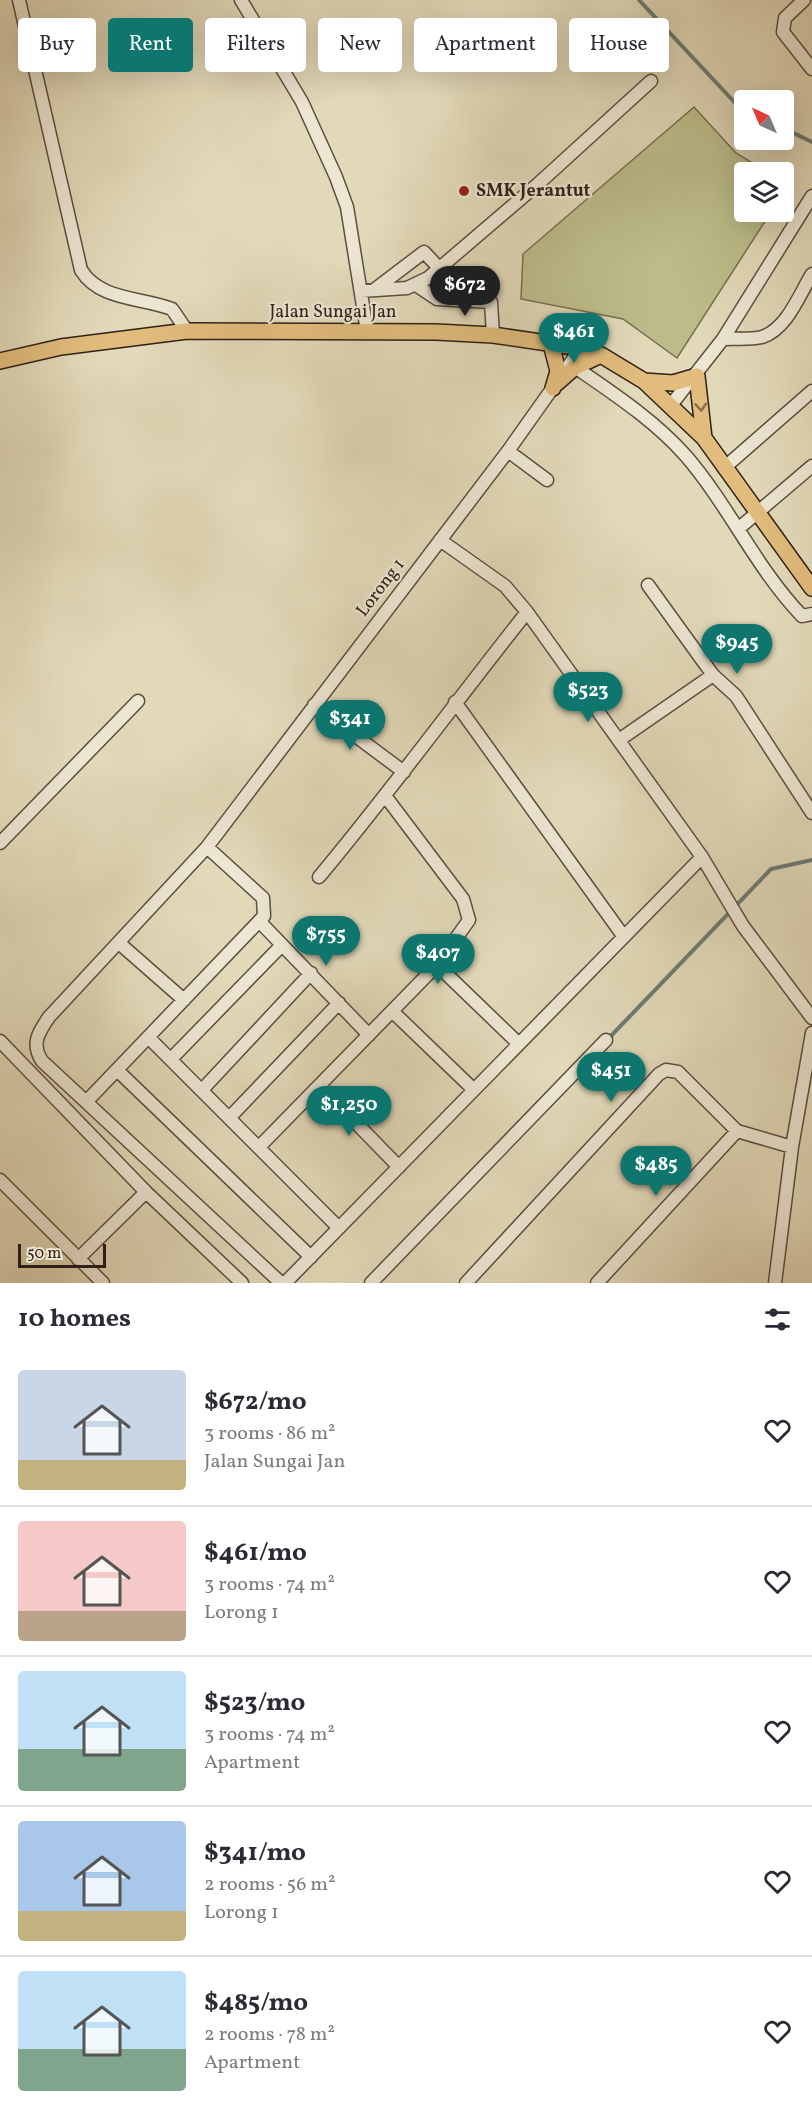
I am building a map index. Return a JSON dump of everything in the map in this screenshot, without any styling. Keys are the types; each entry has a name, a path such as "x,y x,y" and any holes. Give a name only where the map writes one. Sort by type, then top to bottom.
{"main road":[{"name":"Jalan Sungai Jan","path":"0,362 61,347 188,332 367,331 493,335 581,348 601,355 644,381 704,438 812,588"},
{"path":"551,344 558,371 555,386"},
{"path":"555,386 575,367 601,355"},
{"path":"644,381 673,383 697,376 704,438"}],"street":[{"path":"19,0 81,270 95,286 112,294 172,309 188,332"},
{"path":"241,0 302,102 336,177 347,207 367,331"},
{"path":"804,0 785,18 783,32 812,69"},
{"path":"361,291 416,285 440,269 651,81"},
{"path":"671,405 697,376 723,339 812,196"},
{"path":"374,290 424,252 440,269"},
{"path":"723,339 761,337 773,332 781,325 812,274"},
{"path":"416,285 437,299 490,302 493,335"},
{"name":"Lorong 1","path":"284,1283 42,1061 36,1051 35,1041 48,1017 207,847 508,451 581,348"},
{"path":"575,367 645,416 686,457 769,575 802,616 812,614"},
{"path":"724,468 812,391"},
{"path":"508,451 547,480"},
{"path":"738,529 759,514 812,466"},
{"path":"440,540 496,578 527,612 702,857 743,926 812,1018"},
{"path":"648,585 713,675 736,696 812,813"},
{"path":"319,877 386,797 455,702 527,612"},
{"path":"619,740 713,675"},
{"path":"0,843 138,701"},
{"path":"455,702 624,937"},
{"path":"314,705 404,772"},
{"path":"260,1146 437,965 466,926 468,910 463,899 386,797"},
{"path":"86,1102 259,921 265,910 263,898 207,847"},
{"path":"284,1283 702,857"},
{"path":"259,921 369,1035"},
{"path":"119,943 184,1000"},
{"path":"171,1059 282,945"},
{"path":"437,965 519,1044"},
{"path":"202,1090 311,973"},
{"path":"230,1117 339,1003"},
{"path":"392,1011 474,1090"},
{"path":"775,1283 792,1148 812,1033"},
{"path":"148,1037 260,1146 339,1228"},
{"path":"371,1283 606,1040"},
{"path":"0,1041 146,1192 242,1283"},
{"path":"117,1070 311,1257"},
{"path":"466,1283 659,1074 666,1070 678,1072 737,1131 792,1148"},
{"path":"320,1086 399,1167"},
{"path":"597,1283 737,1131"},
{"path":"0,1180 103,1283"},
{"path":"78,1259 146,1192"}],"green space":[{"path":"694,107 736,153 751,162 734,162 734,222 765,222 677,358 623,319 521,299 523,254"}],"waterway":[{"path":"639,0 734,102"},
{"path":"794,133 812,142"},
{"path":"609,1038 771,869 812,860"}],"place":[{"name":"SMK Jerantut","path":"464,191"}]}
